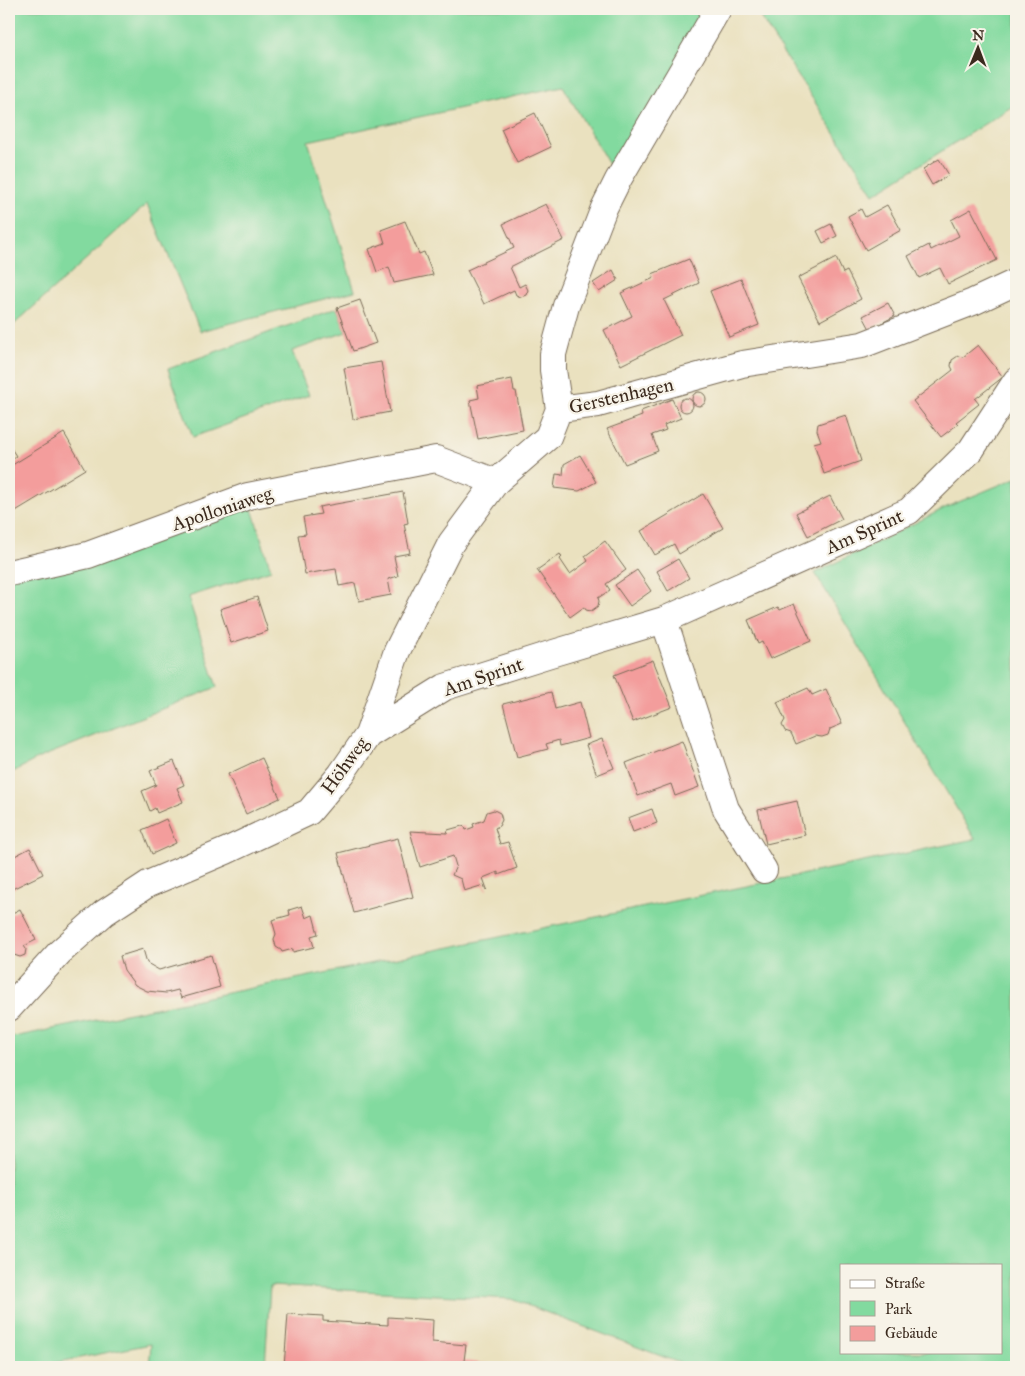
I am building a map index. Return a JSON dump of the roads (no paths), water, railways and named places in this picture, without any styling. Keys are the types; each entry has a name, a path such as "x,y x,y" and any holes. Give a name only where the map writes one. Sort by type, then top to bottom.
{"street":[{"name":"Gerstenhagen","path":"718,9 618,180 604,208 566,306 553,354 553,370 560,409 598,404 742,364 862,345 973,302 1016,282"},
{"name":"Am Sprint","path":"368,735 445,687 664,620 909,511 971,450 1016,381"},
{"name":"Höhweg","path":"9,1008 60,952 104,913 148,884 226,851 309,812 341,774 368,735 397,651 451,543 496,482 548,436 560,409"},
{"name":"Apolloniaweg","path":"9,573 88,555 248,496 436,459 496,482"},
{"path":"664,620 726,809 764,870"}]}
